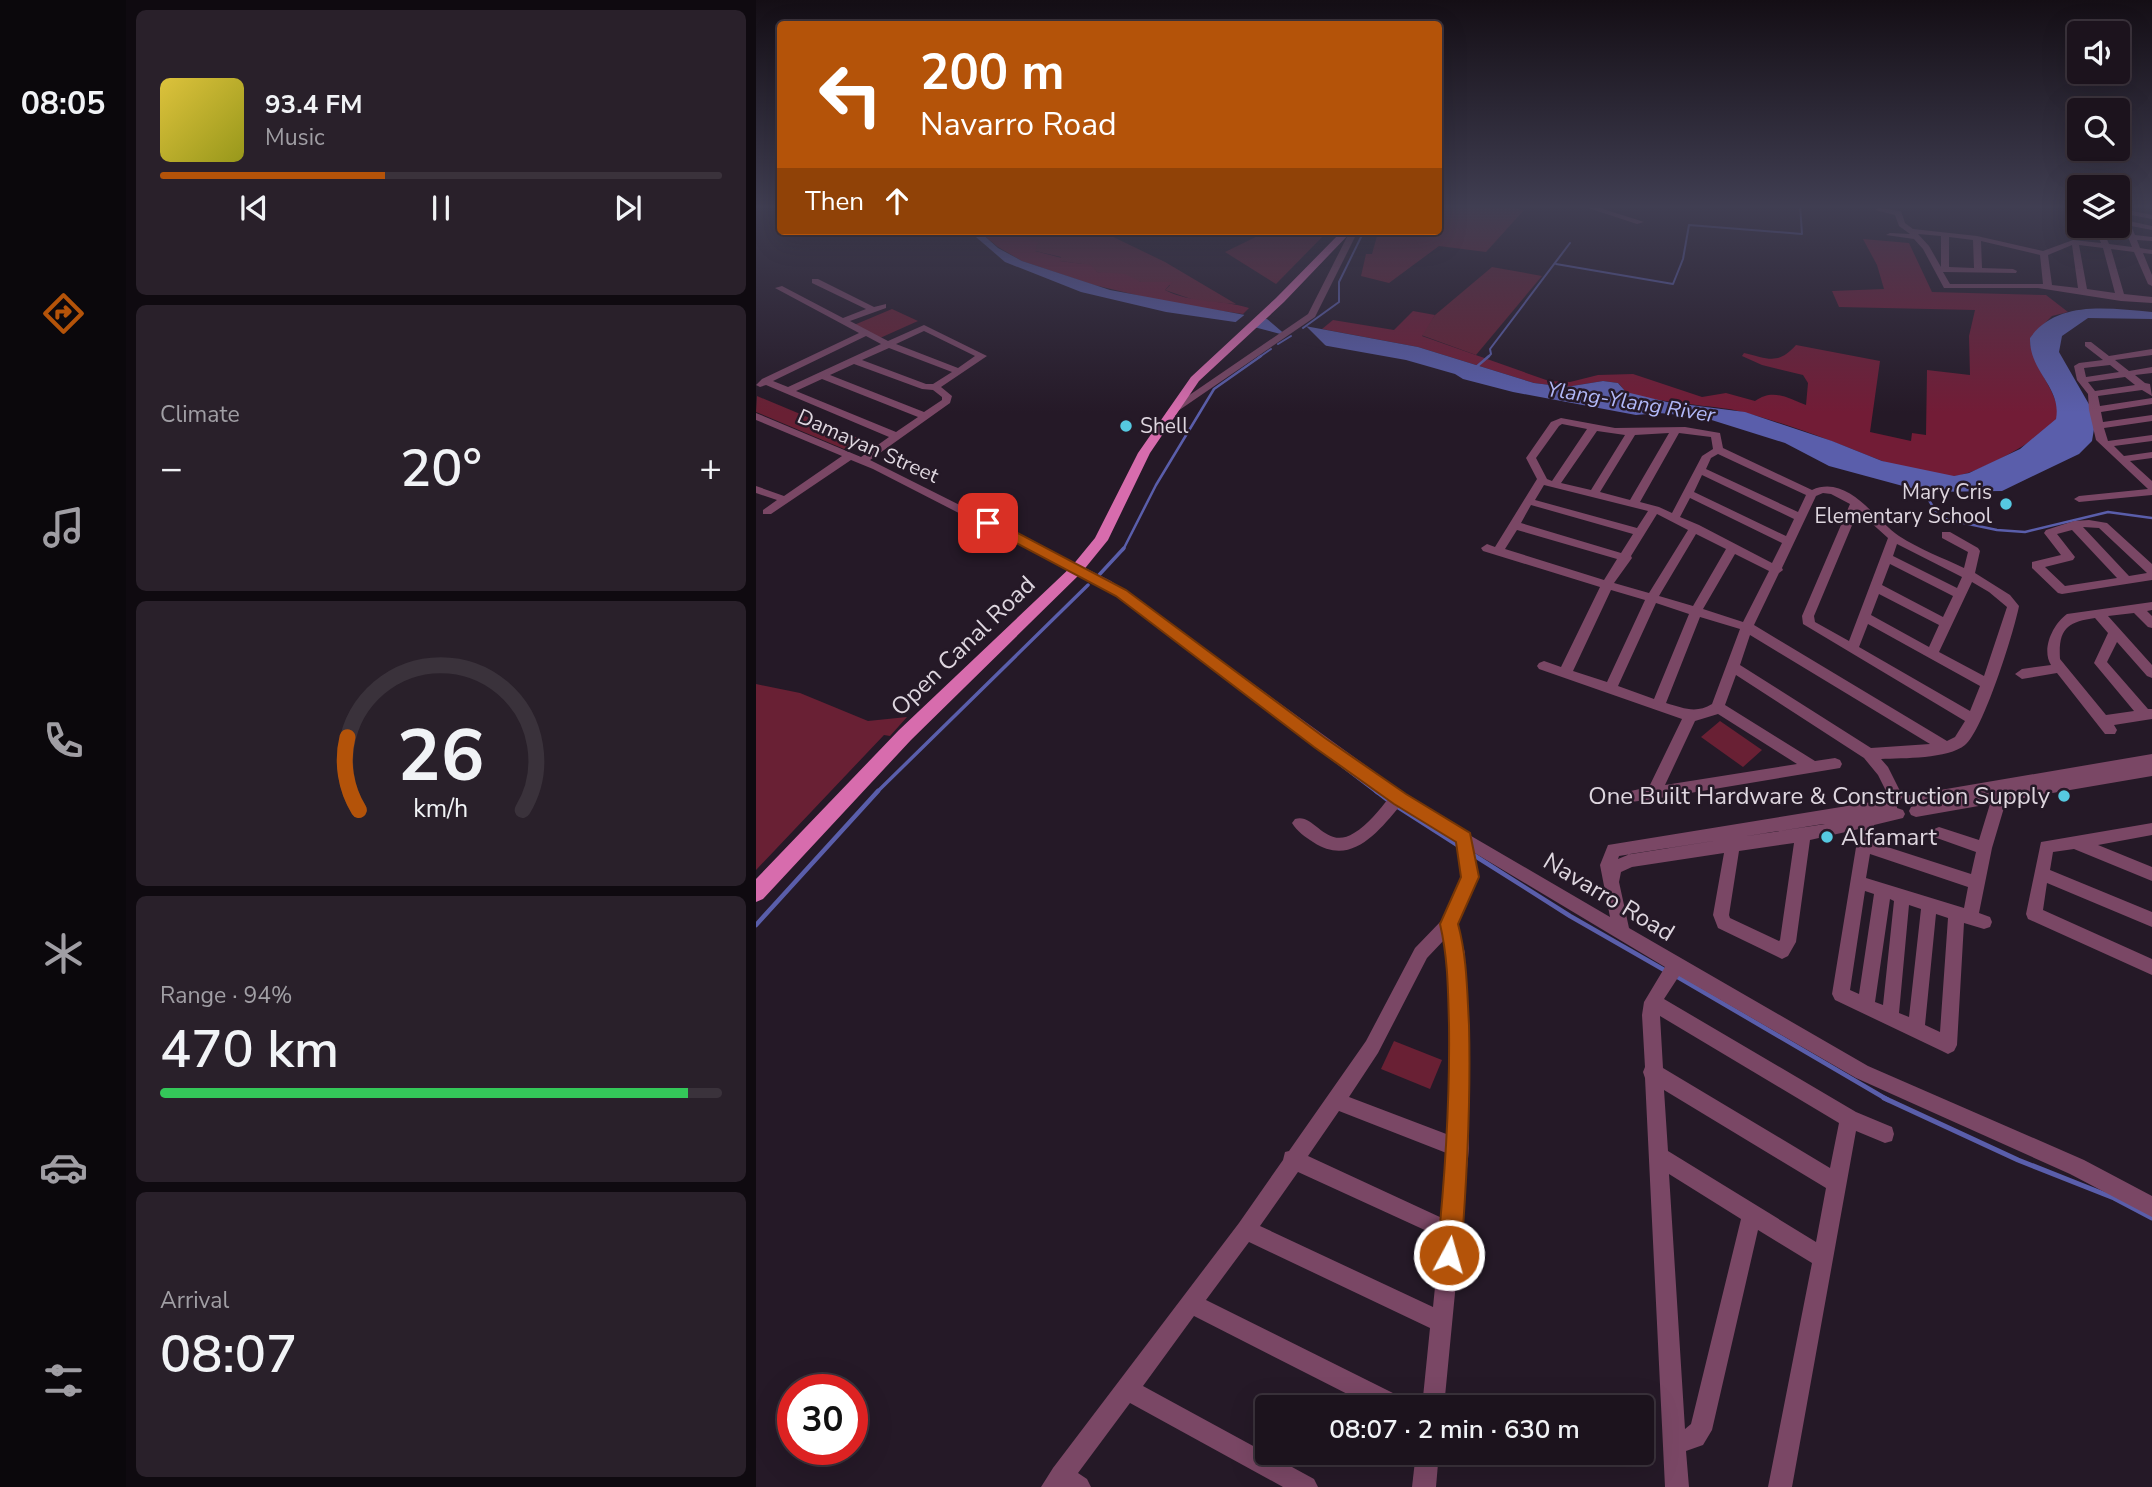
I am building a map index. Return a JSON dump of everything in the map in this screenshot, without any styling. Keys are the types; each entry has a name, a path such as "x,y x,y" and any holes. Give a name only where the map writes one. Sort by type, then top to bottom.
{"main road":[{"name":"Open Canal Road","path":"1265,309 1296,274"},
{"name":"Open Canal Road","path":"756,893 905,735 1077,569 1101,540 1144,453 1208,363 1220,356 1239,330 1301,274"}],"street":[{"name":"Open Canal Road","path":"1172,411 1307,319 1317,306 1333,274"},
{"path":"1943,274 1947,286 2013,285 2152,300"},
{"path":"2013,274 2013,285"},
{"path":"2046,274 2048,288"},
{"path":"2080,274 2082,292"},
{"path":"2114,274 2121,298"},
{"path":"824,277 810,283 872,309"},
{"path":"787,289 887,344 959,371"},
{"path":"842,321 883,306"},
{"path":"788,391 821,375 887,344 925,328 982,356 935,387 925,387 853,360"},
{"path":"760,383 866,333"},
{"path":"2088,344 2127,374 2147,385 2152,393"},
{"path":"2152,352 2079,366 2082,380 2093,394 2099,436 2152,490"},
{"path":"2082,380 2152,370"},
{"path":"821,375 925,416"},
{"path":"760,383 788,391 896,436"},
{"path":"2093,394 2147,385"},
{"path":"863,460 947,401 947,396 935,387"},
{"path":"2094,410 2152,401"},
{"name":"Damayan Street","path":"756,416 863,460 1077,569"},
{"path":"2097,426 2152,418"},
{"path":"1543,481 1531,458 1555,424 1561,421 1632,432 1697,429 1716,435 1718,450"},
{"path":"1556,483 1594,426"},
{"path":"1633,504 1676,430"},
{"path":"1594,493 1632,432"},
{"path":"2106,444 2152,438"},
{"path":"1675,517 1707,456 1718,450"},
{"path":"1718,450 1812,494 1823,490 1856,502 1894,538 2010,601 2013,607 1987,684 1974,720 1962,740 1946,747 1870,754"},
{"path":"767,512 850,455"},
{"path":"2122,459 2152,455"},
{"path":"1700,470 1802,518"},
{"path":"2140,476 2152,474"},
{"path":"1543,481 1654,509 1675,517 1777,570"},
{"path":"1543,481 1514,525 1492,549 1653,596 1747,627 1946,747"},
{"path":"756,489 783,499"},
{"path":"2079,499 2152,490"},
{"path":"1688,493 1790,542"},
{"path":"1544,666 1690,716 1705,715 1718,707 1747,627 1812,494"},
{"path":"1528,501 1641,533"},
{"path":"1856,502 1808,617 1810,624 1974,720"},
{"path":"1565,673 1608,583 1654,509"},
{"path":"1514,525 1626,558"},
{"path":"2074,525 2103,525 2152,573 2062,590 2036,565 2069,557 2050,533 2074,525"},
{"path":"2074,525 2126,580"},
{"path":"1611,688 1653,596 1695,527"},
{"path":"1932,654 1968,577 1974,551 1947,535"},
{"path":"1852,649 1894,538"},
{"path":"1659,705 1697,610 1733,548"},
{"path":"1887,558 1960,594"},
{"name":"Navarro Road","path":"1077,569 1121,593 1394,802 1465,847 1621,931 1672,971 1862,1072 2077,1167 2152,1207"},
{"path":"1876,587 1947,624"},
{"path":"2115,632 2100,663 2149,715 2106,726 2060,668 2052,653 2066,619 2152,606"},
{"path":"2137,608 2152,624"},
{"path":"2098,613 2152,673"},
{"path":"1864,617 1987,684"},
{"path":"1732,666 1870,754 1902,805"},
{"path":"2022,674 2060,668"},
{"path":"1718,707 1812,767"},
{"path":"1654,793 1690,716"},
{"path":"2002,791 2152,760"},
{"path":"1631,796 1835,764"},
{"path":"1611,886 1614,868 1630,861 1868,815 1902,805 2152,771"},
{"path":"1868,815 1841,994 1948,1045 1984,848 2002,791"},
{"path":"1300,823 1328,842 1345,845 1360,838 1394,802"},
{"path":"1621,931 1608,865 1613,850 1644,844 1803,835 1824,824"},
{"path":"2149,831 2046,848 2034,914 2152,967"},
{"path":"1939,833 1984,848"},
{"path":"1734,839 1721,910 1724,923 1782,951 1787,942 1803,835"},
{"path":"2076,842 2152,874"},
{"path":"1644,844 1676,853"},
{"path":"1862,845 1977,883"},
{"path":"1064,1483 1127,1389 1246,1230 1292,1159 1372,1047 1422,953 1449,924 1470,877 1465,847"},
{"path":"2041,873 2152,920"},
{"path":"1857,882 1970,918"},
{"path":"1866,1006 1883,890"},
{"path":"1890,1017 1902,896"},
{"path":"1916,1030 1929,905"},
{"path":"1434,1395 1459,1148 1457,953 1449,924"},
{"path":"1672,971 1653,1002 1652,1072 1659,1156 1672,1439 1677,1487"},
{"path":"1653,1002 1849,1119 1885,1134"},
{"path":"1652,1072 1838,1184"},
{"path":"1336,1101 1459,1148"},
{"path":"1780,1487 1849,1119"},
{"path":"1659,1156 1824,1259"},
{"path":"1292,1159 1451,1232"},
{"path":"1672,1439 1688,1441 1695,1438 1701,1430 1752,1214"},
{"path":"1246,1230 1442,1322"},
{"path":"1190,1303 1373,1395"},
{"path":"1127,1389 1306,1487"},
{"path":"1424,1487 1427,1465"}],"shaded area":[{"path":"1062,274 1126,274 1141,282 1172,282 1165,290 1196,299 1249,308 1243,314 1174,304 1094,285"},
{"path":"1108,274 1186,274 1236,304 1197,301 1165,290 1170,285"},
{"path":"1261,274 1285,274 1276,284"},
{"path":"1361,274 1401,274 1389,283"},
{"path":"1483,274 1542,276 1476,355 1421,335 1435,315"},
{"path":"1880,274 1924,274 1932,292 2046,295 2068,312 2052,316 2030,338 2035,360 2053,394 2058,413 2055,421 2023,446 1976,470 1954,476 1922,473 1795,428 1734,410 1643,397 1625,391 1618,383 1603,381 1566,387 1534,383 1418,347 1322,329 1333,320 1394,330 1413,311 1435,315 1422,336 1549,381 1570,382 1598,375 1633,374 1702,397 1726,393 1755,401 1774,395 1806,405 1808,383 1803,375 1762,365 1742,356 1744,353 1778,358 1796,345 1880,361 1870,432 1911,441 1912,433 1926,435 1927,370 1970,375 1969,336 1975,310 1839,307 1832,291 1884,289"},
{"path":"892,309 918,321 880,338 854,325"},
{"path":"757,396 860,439 844,449 756,412"},
{"path":"756,684 800,693 868,721 907,717 890,736 884,735 756,870"},
{"path":"1720,721 1762,750 1743,767 1701,737"},
{"path":"1394,1041 1442,1060 1430,1089 1381,1069"}],"water":[{"name":"Ylang-Ylang River","path":"1036,274 1063,274 1110,290 1418,347 1534,383 1566,387 1603,381 1618,383 1626,392 1667,402 1745,412 1882,461 1954,476 1969,473 2020,449 2056,419 2054,398 2031,350 2030,338 2042,326 2055,317 2086,309 2152,312 2152,319 2088,318 2062,336 2059,352 2090,406 2094,429 2092,441 2079,454 2002,491 1925,492 1829,466 1785,443 1702,417 1659,413 1636,415 1513,392 1406,360 1322,345 1235,322 1166,312 1081,292"}],"pier":[{"path":"1248,312 1303,323 1330,350 1294,342 1266,318 1252,330 1232,325"}],"waterway":[{"path":"1303,328 1339,302 1339,282 1343,274"},
{"path":"1489,356 1490,349 1546,274"},
{"path":"1617,274 1673,284 1677,274"},
{"path":"1278,344 1291,336"},
{"path":"1258,358 1271,349"},
{"path":"1123,550 1156,485 1214,389 1261,356"},
{"path":"1474,369 1489,356"},
{"path":"1922,489 1940,518 1997,530 2025,532 2108,512 2152,518"},
{"path":"1099,575 1124,548"},
{"path":"878,791 1088,585"},
{"path":"1216,670 1378,793"},
{"path":"756,925 878,791"},
{"path":"1376,791 1389,801"},
{"path":"1395,805 1459,846"},
{"path":"1472,854 1570,916 1666,971"},
{"path":"1676,976 1887,1099"},
{"path":"1887,1099 2018,1160 2114,1198 2152,1218"}],"place":[{"name":"Shell","path":"1126,426"},
{"name":"Mary Cris Elementary School","path":"2006,504"},
{"name":"One Built Hardware & Construction Supply","path":"2064,796"},
{"name":"Alfamart","path":"1827,837"}],"route":[{"path":"988,523 1121,593 1320,742 1425,816 1464,838 1470,877 1449,924 1457,953 1460,1066 1459,1148 1449,1255"}]}
